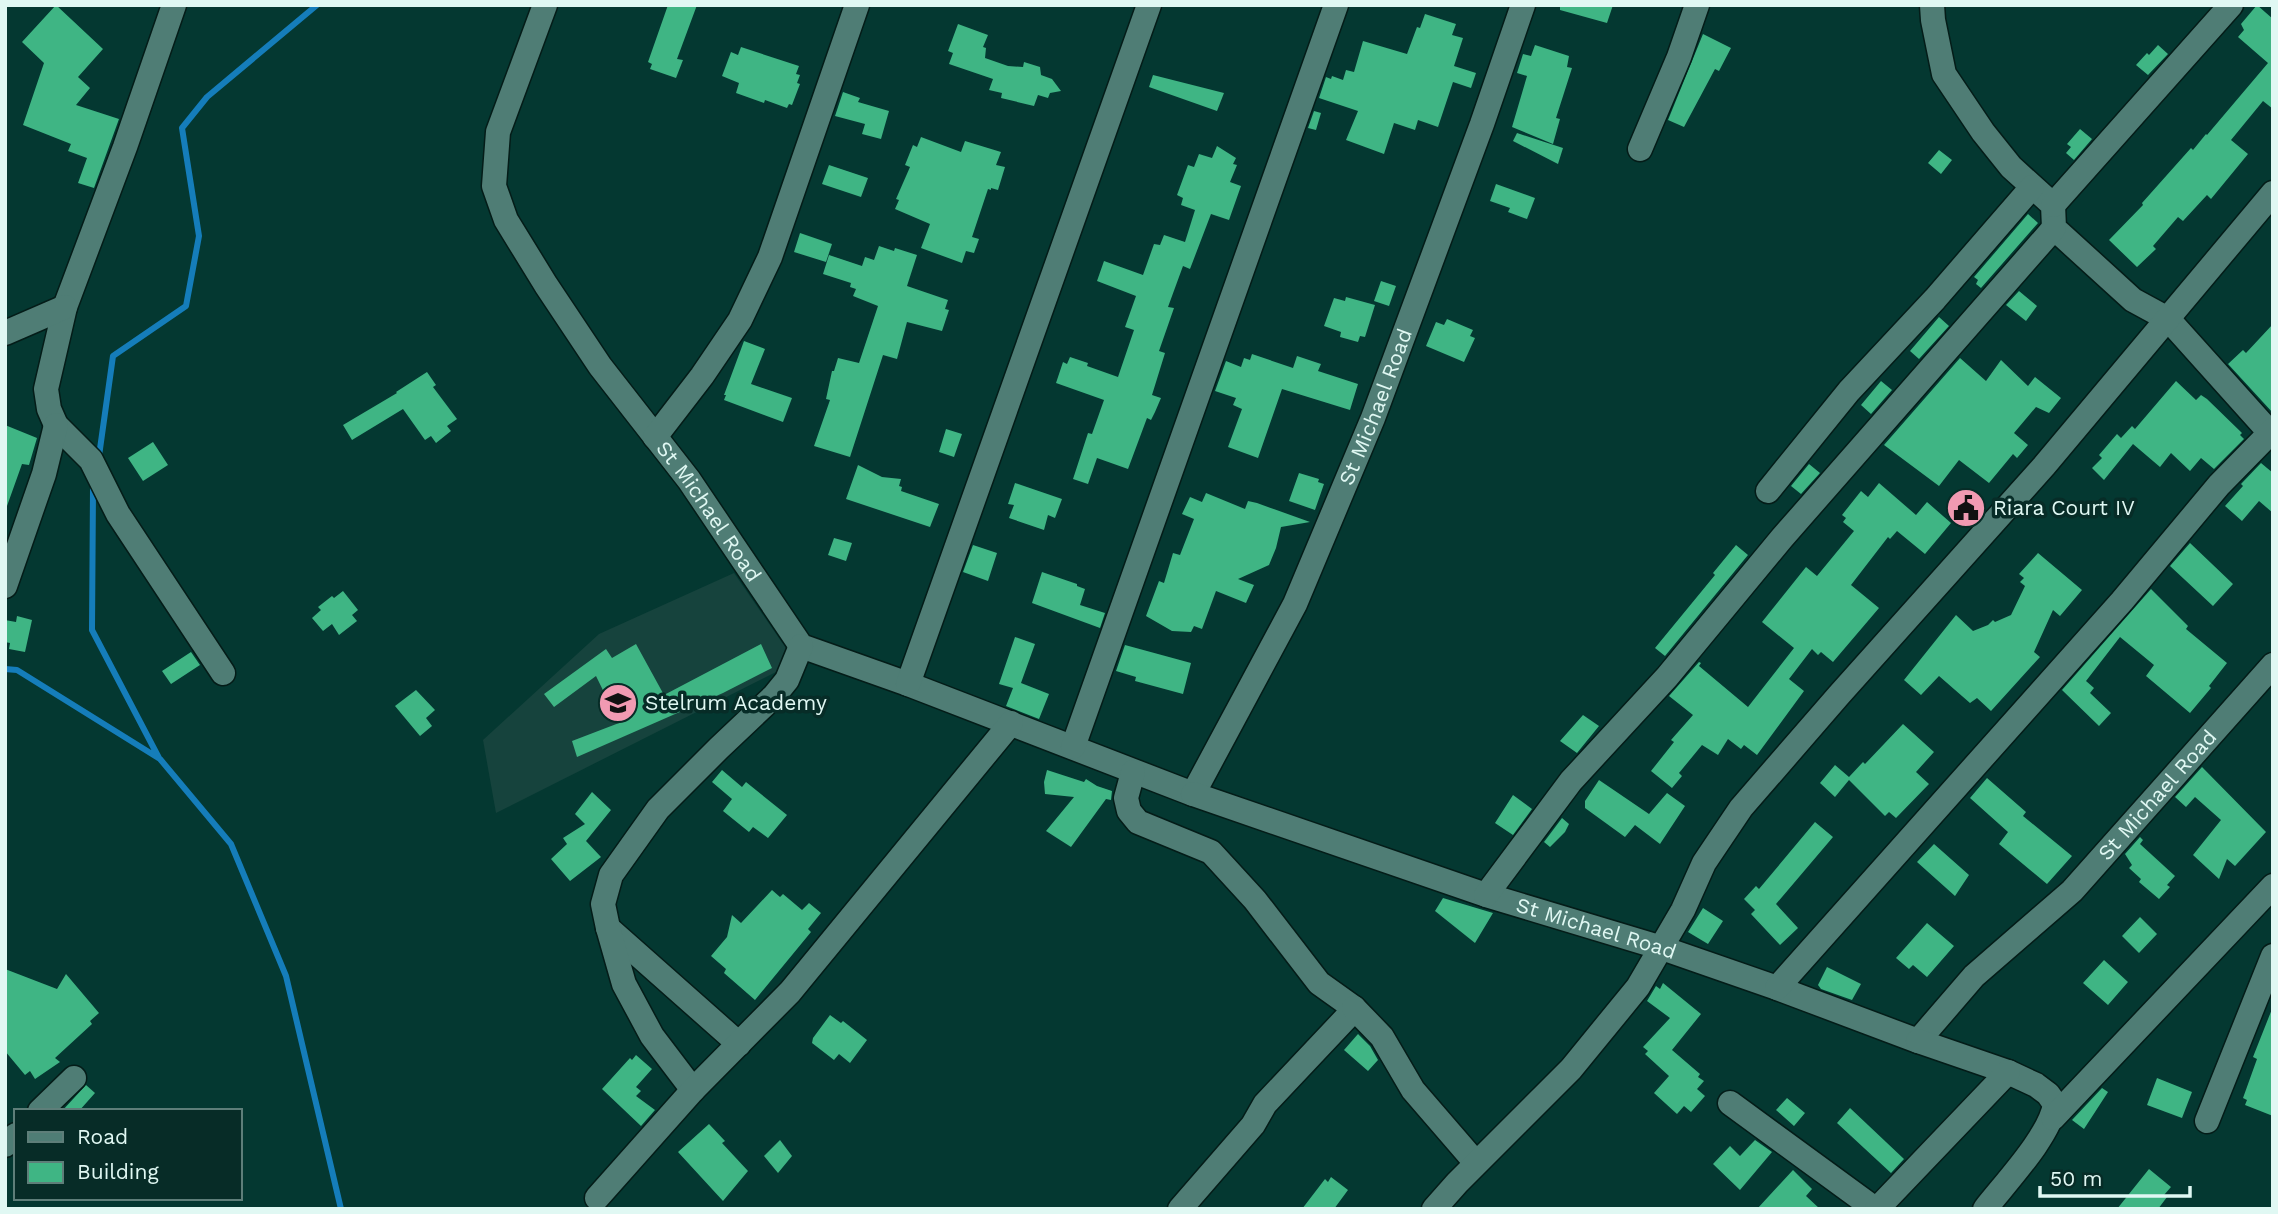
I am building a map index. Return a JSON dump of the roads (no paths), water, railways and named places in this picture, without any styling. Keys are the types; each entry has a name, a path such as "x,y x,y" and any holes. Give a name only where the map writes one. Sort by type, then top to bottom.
{"street":[{"path":"174,5 125,147 65,307 46,389 49,409 56,425 91,460 118,514 223,673"},
{"name":"St Michael Road","path":"545,5 498,132 494,186 506,220 600,366 689,480 800,646 908,684 1193,794 1486,895 1662,948 2008,1072 2036,1085 2048,1094 2055,1104 2053,1118"},
{"path":"655,437 702,376 740,320 771,257 857,5"},
{"path":"908,684 1149,5"},
{"path":"1073,747 1336,5"},
{"name":"St Michael Road","path":"1193,794 1306,579 1373,418 1523,5"},
{"path":"1640,149 1679,57 1697,5"},
{"path":"1777,988 2122,600 2219,485 2272,433 2168,320 2133,300 2053,216 2032,187 2011,167 1983,132 1944,74 1932,5"},
{"path":"1486,895 1571,781 1667,677 2053,216 2214,15 2231,5"},
{"path":"1768,491 1849,391 1935,299 2032,187"},
{"path":"1434,1209 1476,1163 1571,1069 1638,987 1684,911 1704,863 1741,808 2044,467 2273,193"},
{"path":"5,333 65,307"},
{"path":"5,586 44,474 56,425"},
{"path":"693,1090 652,1036 624,984 603,904 611,875 658,809 774,696 787,680 800,646"},
{"name":"St Michael Road","path":"1918,1041 1974,976 2071,891 2273,665"},
{"path":"597,1198 693,1090 790,992 1011,723"},
{"path":"1133,772 1126,798 1129,811 1138,822 1211,852 1255,900 1319,983 1354,1007 1382,1037 1413,1090 1476,1163"},
{"path":"1985,1209 2053,1118 2273,886"},
{"path":"608,928 738,1044"},
{"path":"2207,1121 2273,956"},
{"path":"1180,1209 1253,1125 1265,1104 1354,1007"},
{"path":"1730,1103 1876,1209 2008,1072"},
{"path":"42,1109 74,1078"}],"waterway":[{"path":"99,456 113,356 186,306 199,236 182,128 207,97 317,5"},
{"path":"93,489 92,630 159,758"},
{"path":"5,669 17,670 160,759 231,844 286,976 341,1209"}],"place":[{"name":"Riara Court IV","path":"1966,508"},
{"name":"Stelrum Academy","path":"618,703"}]}
